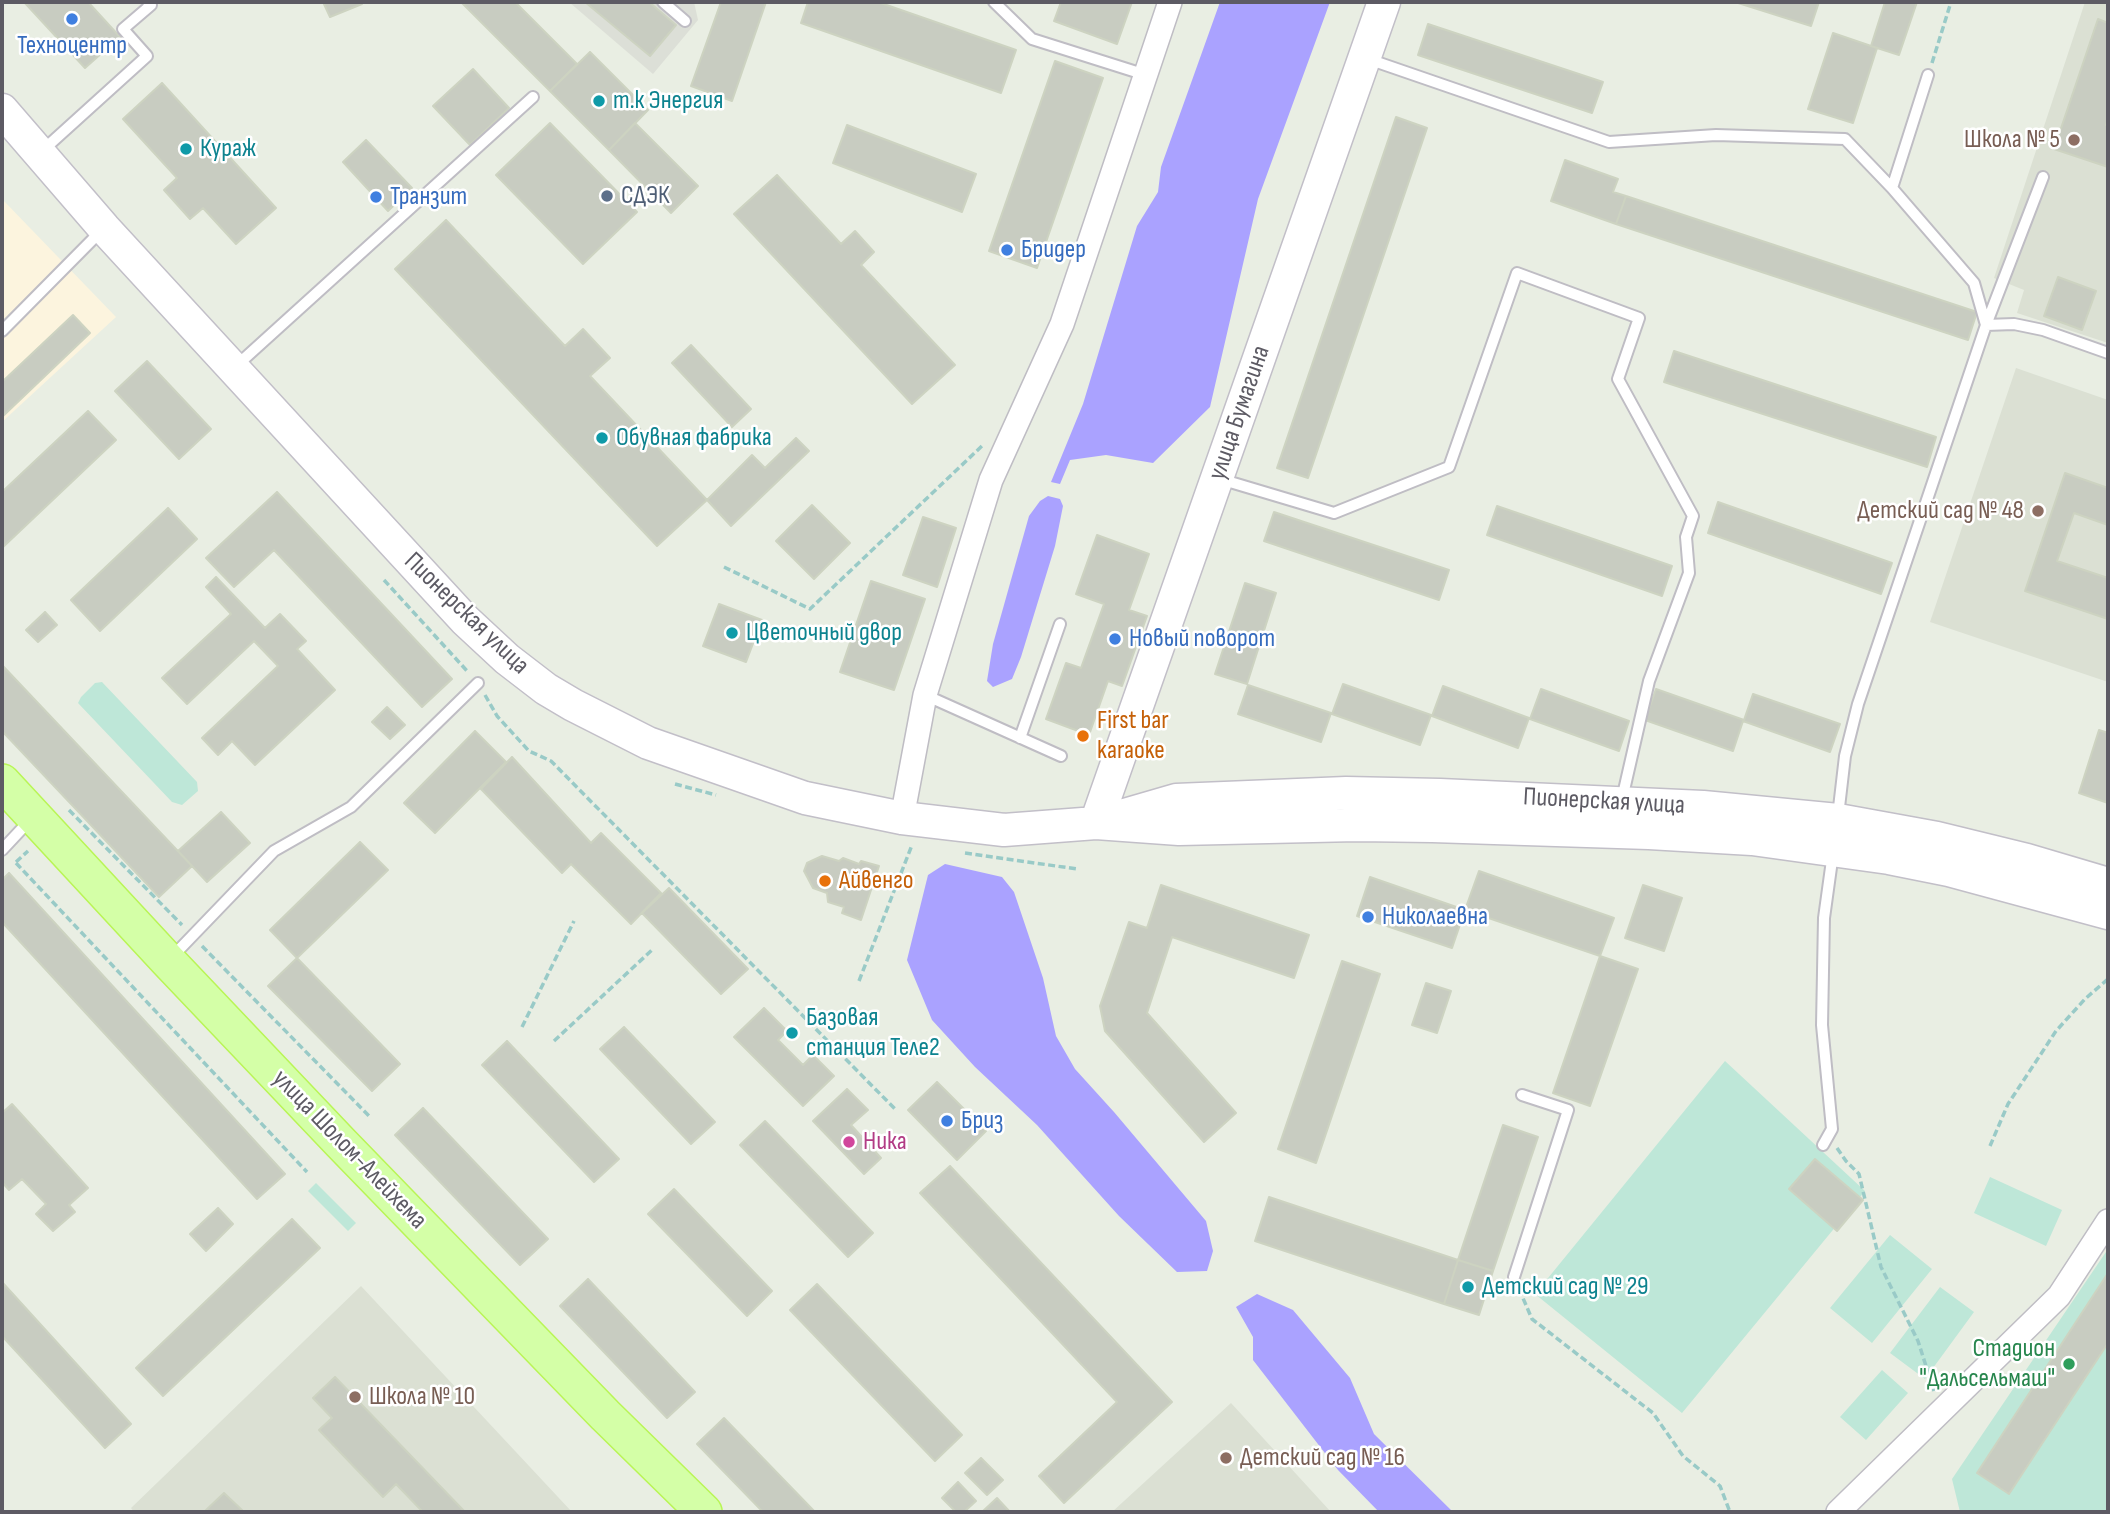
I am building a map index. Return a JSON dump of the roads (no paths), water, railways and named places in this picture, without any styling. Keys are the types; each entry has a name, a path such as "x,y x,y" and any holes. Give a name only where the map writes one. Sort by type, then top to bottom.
{"main road":[{"name":"улица Бумагина","path":"1096,823 1384,2"},
{"name":"Пионерская улица","path":"2,110 104,228 233,369 466,620 507,659 546,689 573,705 648,743 705,765 907,831 1004,830 1096,823 1179,829 1370,825 1649,833 1752,839 1836,835 1937,838 2027,860 2108,884"},
{"name":"улица Шолом-Алейхема","path":"2,782 168,961 523,1331 704,1512"},
{"name":"Пионерская улица","path":"1096,823 1176,800 1346,793 1440,794 1703,807 1836,835 1889,858 1949,870 2108,913"}],"street":[{"path":"907,831 925,695 991,480 1062,324 1170,2"},
{"path":"1838,1512 2059,1296 2108,1221"}],"lane":[{"path":"40,153 147,56 123,29 151,5 148,2"},
{"path":"663,2 685,21"},
{"path":"994,2 1032,39 1146,75"},
{"path":"1365,58 1609,142 1716,135 1845,139 1892,188 1974,283 1986,325"},
{"path":"1892,188 1928,75"},
{"path":"233,369 533,97"},
{"path":"1823,1145 1832,1129 1822,1025 1824,918 1845,756 1858,704 1986,325 2043,177"},
{"path":"3,328 104,228"},
{"path":"1217,478 1334,513 1449,467 1517,273 1639,318 1618,379 1693,516 1686,537 1689,573 1649,681 1622,802"},
{"path":"1986,325 2014,324 2043,330 2108,353"},
{"path":"1020,738 1060,624"},
{"path":"168,961 274,851 351,807 478,683"},
{"path":"925,695 1061,756"},
{"path":"2,850 35,816"},
{"path":"1514,1277 1568,1110 1522,1095"}],"place":[{"name":"Техноцентр","path":"72,19"},
{"name":"т.к Энергия","path":"599,101"},
{"name":"Школа № 5","path":"2074,140"},
{"name":"Кураж","path":"186,149"},
{"name":"СДЭК","path":"607,196"},
{"name":"Транзит","path":"376,197"},
{"name":"Бридер","path":"1007,250"},
{"name":"Обувная фабрика","path":"602,438"},
{"name":"Детский сад № 48","path":"2038,511"},
{"name":"Цветочный двор","path":"732,633"},
{"name":"Новый поворот","path":"1115,639"},
{"name":"First bar karaoke","path":"1083,736"},
{"name":"Айвенго","path":"825,881"},
{"name":"Николаевна","path":"1368,917"},
{"name":"Базовая станция Теле2","path":"792,1033"},
{"name":"Бриз","path":"947,1121"},
{"name":"Ника","path":"849,1142"},
{"name":"Детский сад № 29","path":"1468,1287"},
{"name":"Стадион \"Дальсельмаш\"","path":"2069,1364"},
{"name":"Школа № 10","path":"355,1397"},
{"name":"Детский сад № 16","path":"1226,1458"}]}
